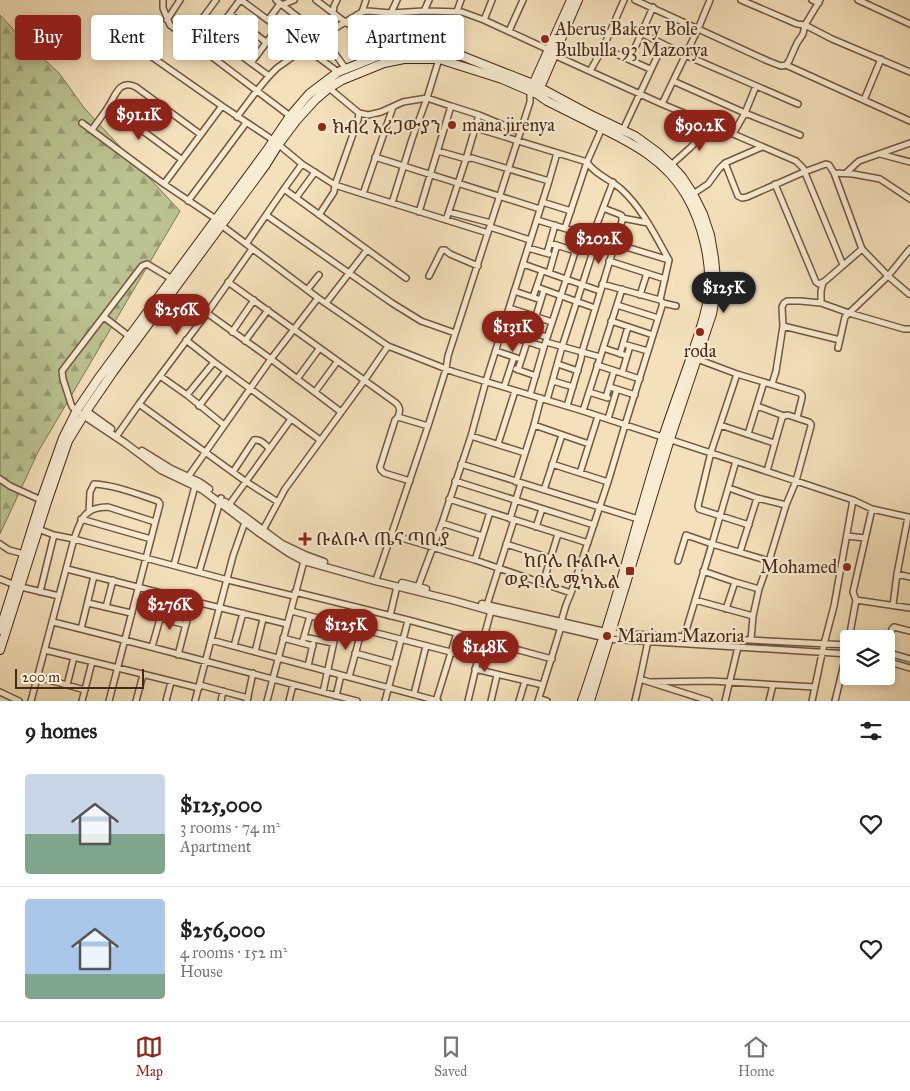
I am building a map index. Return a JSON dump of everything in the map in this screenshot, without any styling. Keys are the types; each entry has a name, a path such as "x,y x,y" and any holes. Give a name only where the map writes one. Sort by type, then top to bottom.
{"main road":[{"path":"535,90 571,0"},
{"path":"551,53 578,0"},
{"path":"464,57 635,136 676,181 686,195 703,237 716,279 712,314 698,359 666,438 638,519 590,701"},
{"path":"0,630 3,608 18,586 24,554 63,438 113,372 276,142 290,116 310,94 338,72 367,60"},
{"path":"276,142 315,100 329,88 342,80 384,63 399,60"},
{"path":"442,60 535,90 547,101 630,142 657,152 682,177 693,194 703,214 710,235 708,296 705,313 607,635 582,701"},
{"path":"0,650 18,586 68,440 98,379 172,279 218,222"}],"street":[{"path":"163,0 163,8 167,20 173,27"},
{"path":"167,20 180,0"},
{"path":"205,15 216,0"},
{"path":"266,43 230,14 240,0 268,20"},
{"path":"271,15 279,3 294,0"},
{"path":"316,0 348,24"},
{"path":"333,13 337,0"},
{"path":"362,12 366,0"},
{"path":"391,13 397,0"},
{"path":"424,11 429,0"},
{"path":"456,11 462,0"},
{"path":"484,20 492,0"},
{"path":"509,31 523,0"},
{"path":"590,71 603,48 624,0"},
{"path":"635,0 781,66 789,61 805,25 820,2 812,0"},
{"path":"662,104 710,0"},
{"path":"741,0 797,24 805,25 832,39 910,72"},
{"path":"757,6 760,0"},
{"path":"858,0 870,3 910,24"},
{"path":"279,3 295,15"},
{"path":"630,59 653,7"},
{"path":"338,26 362,12 368,11 391,13 424,11 462,12 509,31 551,53 662,104 704,120 796,161 804,172 843,265"},
{"path":"641,33 685,55 798,104"},
{"path":"251,63 268,40"},
{"path":"623,130 663,44"},
{"path":"603,48 650,70"},
{"path":"338,58 346,69"},
{"path":"864,100 881,59"},
{"path":"156,60 276,142 302,164 335,185 488,233"},
{"path":"217,60 290,116"},
{"path":"247,60 269,76"},
{"path":"237,117 269,76 289,60"},
{"path":"322,60 338,72"},
{"path":"392,203 439,60"},
{"path":"786,64 910,121"},
{"path":"673,80 800,136"},
{"path":"92,130 118,90 128,84 200,134"},
{"path":"734,134 756,86"},
{"path":"329,88 359,113 372,115 403,102 427,98 479,115 520,132"},
{"path":"376,577 428,426 455,333 535,90"},
{"path":"109,106 181,159"},
{"path":"164,184 222,106"},
{"path":"419,212 451,106"},
{"path":"363,194 393,107"},
{"path":"320,215 332,195 359,113"},
{"path":"446,220 479,115"},
{"path":"671,165 694,144 704,120"},
{"path":"82,123 318,298 388,346 446,369 710,452 853,500 872,509 909,517"},
{"path":"188,201 246,123"},
{"path":"476,128 587,162 592,169 613,182 630,198 648,223 669,260 658,318 640,379 600,507 566,605 543,685 539,700 547,701"},
{"path":"565,228 587,162 602,128"},
{"path":"846,173 860,161 910,143"},
{"path":"693,194 708,184 725,163 762,147"},
{"path":"438,151 466,159 472,158 549,181"},
{"path":"418,587 442,524 471,436 486,381 557,153"},
{"path":"879,154 910,162"},
{"path":"375,158 540,209"},
{"path":"725,163 738,196 742,198 804,172 829,164 862,249 888,276 909,294"},
{"path":"246,244 302,164"},
{"path":"296,198 315,172"},
{"path":"834,173 846,173 880,179 910,199"},
{"path":"547,400 562,347 583,285 603,208 613,182"},
{"path":"775,184 816,282 819,284 823,283"},
{"path":"284,189 406,278"},
{"path":"542,202 571,211"},
{"path":"603,208 620,215 622,218 648,223"},
{"path":"449,212 530,240"},
{"path":"266,215 392,303 421,321 455,333"},
{"path":"567,406 622,218"},
{"path":"537,220 669,260"},
{"path":"547,254 555,225"},
{"path":"530,395 581,234"},
{"path":"550,243 575,251"},
{"path":"549,273 557,245"},
{"path":"528,248 554,256"},
{"path":"118,434 252,249"},
{"path":"821,303 823,283 862,249"},
{"path":"838,348 846,316 888,276 910,249"},
{"path":"326,303 367,250"},
{"path":"429,276 442,250 478,266"},
{"path":"609,261 665,278"},
{"path":"172,279 144,264 62,371 71,404 73,408 118,434 152,458 199,482 245,522 289,553 304,561 397,586 607,635 648,641 840,653"},
{"path":"523,264 600,291"},
{"path":"533,297 542,271"},
{"path":"640,295 647,273"},
{"path":"308,290 319,275"},
{"path":"228,282 396,403 400,408 398,418 395,420 380,470 410,481"},
{"path":"602,284 676,306"},
{"path":"537,287 595,308"},
{"path":"583,411 622,289"},
{"path":"536,316 544,290"},
{"path":"514,291 541,300"},
{"path":"188,477 271,359 318,298"},
{"path":"232,332 254,300"},
{"path":"772,384 776,371 783,326 782,307 787,301 821,303 849,313 904,329 910,329"},
{"path":"617,305 658,318"},
{"path":"509,308 552,322"},
{"path":"245,340 268,310"},
{"path":"207,313 341,412"},
{"path":"104,317 130,337"},
{"path":"611,321 653,335"},
{"path":"504,324 546,342 600,357"},
{"path":"783,326 840,340"},
{"path":"620,354 628,327"},
{"path":"502,333 528,342 546,342"},
{"path":"186,340 320,440"},
{"path":"518,370 528,342"},
{"path":"623,344 648,351"},
{"path":"263,530 285,489 388,346"},
{"path":"622,373 630,346"},
{"path":"603,348 627,356"},
{"path":"297,379 320,349"},
{"path":"496,351 522,359"},
{"path":"504,387 514,357"},
{"path":"698,359 802,395 797,418"},
{"path":"187,396 214,362"},
{"path":"315,392 338,362"},
{"path":"558,364 578,370"},
{"path":"597,365 640,379"},
{"path":"511,368 536,376"},
{"path":"606,398 614,370"},
{"path":"199,406 226,371"},
{"path":"737,374 710,452 698,506 720,516 749,525"},
{"path":"160,376 224,425"},
{"path":"553,381 573,387"},
{"path":"748,434 764,382"},
{"path":"610,387 635,394"},
{"path":"608,419 617,389"},
{"path":"498,444 515,391"},
{"path":"589,392 614,400"},
{"path":"468,701 512,519 525,453 541,398"},
{"path":"139,404 245,481 278,502"},
{"path":"751,640 753,616 760,589 786,505 796,481 811,426 808,422 757,406"},
{"path":"82,412 161,470 229,505 282,544 329,564 489,608"},
{"path":"580,473 598,416"},
{"path":"767,471 774,443 784,416"},
{"path":"398,418 428,426"},
{"path":"229,505 291,419"},
{"path":"534,425 589,444"},
{"path":"720,425 774,443"},
{"path":"544,490 562,435"},
{"path":"471,436 525,453"},
{"path":"233,472 254,440 261,441 269,448"},
{"path":"684,637 736,461"},
{"path":"461,464 638,519"},
{"path":"552,464 608,482"},
{"path":"0,479 10,486 41,500"},
{"path":"455,481 594,525"},
{"path":"89,512 90,492 94,484 158,501 160,504 109,701"},
{"path":"174,565 195,486"},
{"path":"728,488 786,505"},
{"path":"740,552 757,498"},
{"path":"450,499 588,543"},
{"path":"812,701 834,606 853,500"},
{"path":"199,572 220,501"},
{"path":"32,701 74,539 81,519 89,512 98,508 108,507 155,522"},
{"path":"536,527 542,508"},
{"path":"851,630 856,600 853,592 872,509"},
{"path":"893,605 897,574 910,510"},
{"path":"475,560 490,512"},
{"path":"81,519 151,539"},
{"path":"195,701 233,556 245,522"},
{"path":"442,524 482,536"},
{"path":"38,530 228,580 408,620 552,659"},
{"path":"543,583 558,534"},
{"path":"40,592 54,535"},
{"path":"392,535 475,560 571,593"},
{"path":"678,561 686,535 688,535 769,561"},
{"path":"847,536 865,538"},
{"path":"0,544 9,550 24,554"},
{"path":"506,544 550,558"},
{"path":"267,701 304,561"},
{"path":"67,569 287,624"},
{"path":"703,571 760,589"},
{"path":"897,574 910,577"},
{"path":"81,628 94,576"},
{"path":"0,579 18,586 60,596"},
{"path":"106,607 113,580"},
{"path":"726,609 735,582"},
{"path":"390,616 397,586"},
{"path":"152,647 167,594"},
{"path":"695,600 753,616"},
{"path":"856,600 910,608"},
{"path":"178,655 192,601"},
{"path":"88,602 131,613"},
{"path":"355,628 360,608"},
{"path":"290,611 478,659"},
{"path":"234,646 242,614"},
{"path":"302,643 310,616"},
{"path":"160,618 186,625"},
{"path":"255,652 264,619"},
{"path":"385,701 408,620"},
{"path":"53,622 178,655 206,660 340,698 357,701"},
{"path":"323,692 338,623"},
{"path":"891,630 894,627 910,631"},
{"path":"349,677 362,629"},
{"path":"211,640 437,701 457,633"},
{"path":"607,635 840,643"},
{"path":"304,637 333,643"},
{"path":"284,638 313,646"},
{"path":"308,666 314,639"},
{"path":"635,701 648,641"},
{"path":"414,694 426,646"},
{"path":"725,701 738,647"},
{"path":"45,650 171,682 223,691 247,699 254,673"},
{"path":"355,653 395,664"},
{"path":"895,654 910,658"},
{"path":"66,685 74,657"},
{"path":"82,701 92,662"},
{"path":"895,664 910,668"},
{"path":"475,670 543,685"},
{"path":"136,701 143,675"},
{"path":"340,698 342,675"},
{"path":"491,701 497,675"},
{"path":"38,677 85,690"},
{"path":"640,679 709,701"},
{"path":"650,682 710,681 815,687"},
{"path":"166,701 171,682"},
{"path":"519,701 525,682"},
{"path":"835,701 840,683"},
{"path":"289,701 294,684"},
{"path":"770,701 774,685"},
{"path":"221,701 223,691"},
{"path":"0,692 19,701"}],"green space":[{"path":"0,15 15,31 15,60 45,60 59,73 85,109 180,211 38,452 0,534"}],"place":[{"name":"Aberus Bakery Bole Bulbulla 93 Mazorya","path":"545,39"},
{"name":"mana jirenya","path":"452,125"},
{"name":"ክብረ አረጋውያን","path":"322,127"},
{"name":"roda","path":"700,332"},
{"name":"ቡልቡላ ጤና ጣቢያ","path":"305,539"},
{"name":"Mohamed","path":"847,567"},
{"name":"ከቦሌ ቡልቡላ ወደ ቦሌ ሚካኤል","path":"630,571"},
{"name":"Mariam Mazoria","path":"607,636"}]}
